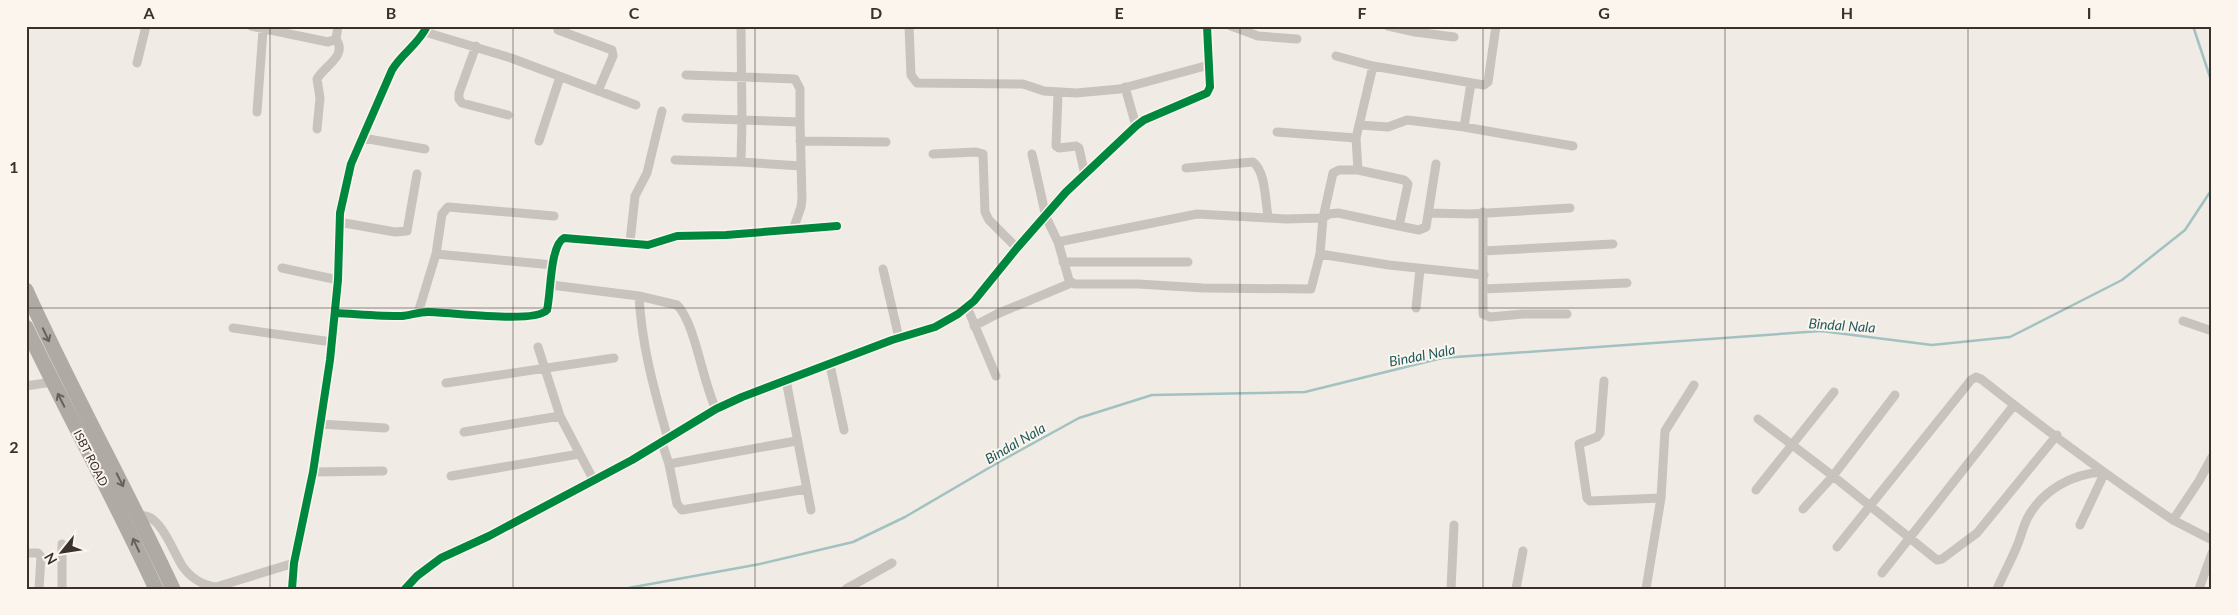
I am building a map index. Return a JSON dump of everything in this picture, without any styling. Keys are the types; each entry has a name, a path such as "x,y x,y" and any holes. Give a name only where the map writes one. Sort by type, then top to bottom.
{"highway":[{"path":"26,290 48,338 139,515 173,589"},
{"name":"ISBT ROAD","path":"26,327 52,382 125,522 156,589"}],"street":[{"path":"137,63 146,26"},
{"path":"251,26 328,42 336,39"},
{"path":"316,130 320,98 318,77 337,56 339,46 336,39 338,26"},
{"path":"741,26 743,78 741,162"},
{"path":"909,26 911,75 915,82 1023,84 1044,91 1076,94 1125,88 1210,65"},
{"path":"405,589 417,576 442,558 506,527 665,441 716,409 786,380 934,327 968,307 1066,192 1136,126 1144,120 1207,93 1210,87 1210,65 1207,26"},
{"path":"1231,26 1258,36 1297,39"},
{"path":"1388,26 1454,37"},
{"path":"1336,56 1374,66 1484,85 1488,82 1496,26"},
{"path":"292,589 294,563 313,472 336,313 339,222 351,164 383,88 396,64 417,43 426,29 636,105"},
{"path":"257,112 264,30"},
{"path":"558,30 612,50 613,56 598,91"},
{"path":"476,46 459,93 459,100 462,103 508,115"},
{"path":"1358,170 1356,138 1374,66"},
{"path":"686,75 795,79 800,89 801,207 793,230"},
{"path":"539,141 560,77"},
{"path":"1464,127 1471,83"},
{"path":"1125,88 1136,126"},
{"path":"1058,93 1056,146 1059,148 1076,146 1079,148 1085,175"},
{"path":"630,242 635,196 647,173 662,112"},
{"path":"686,118 800,122"},
{"path":"1360,125 1388,127 1407,120 1464,127 1573,146"},
{"path":"1277,132 1356,138"},
{"path":"363,138 425,149"},
{"path":"800,141 886,142"},
{"path":"933,154 976,152 983,154 985,212 989,220 1017,248"},
{"path":"1032,154 1046,217 1058,242 1071,283"},
{"path":"675,160 801,166"},
{"path":"1186,168 1253,162 1258,166 1268,216"},
{"path":"1058,242 1141,226 1188,214 1268,216 1286,219 1323,218 1329,214 1338,213 1422,229 1428,224 1436,164"},
{"path":"974,326 997,314 1071,283 1310,290 1314,284 1320,254 1323,218 1332,173 1339,170 1358,170 1404,180 1408,184 1399,226"},
{"path":"339,222 395,232 407,231 417,174"},
{"path":"418,313 436,254 442,214 448,207 554,216"},
{"path":"1429,213 1570,208"},
{"path":"1483,212 1484,275 1482,313 1487,317 1524,314 1567,314"},
{"path":"336,313 393,316 418,313 536,316 546,310 553,265 559,242 564,238 648,244 677,236 837,226"},
{"path":"1483,251 1613,244"},
{"path":"436,254 553,265"},
{"path":"1320,254 1420,269 1484,275"},
{"path":"1063,262 1188,262"},
{"path":"282,268 338,280"},
{"path":"883,269 899,338"},
{"path":"1416,308 1420,269"},
{"path":"1483,289 1627,283"},
{"path":"551,285 639,296 673,304 682,310 716,409"},
{"path":"639,296 646,358 677,504 682,510 806,489"},
{"path":"968,307 974,326 996,376"},
{"path":"2183,321 2212,331"},
{"path":"233,328 332,342"},
{"path":"538,347 560,416 593,479"},
{"path":"446,382 545,370 614,358"},
{"path":"830,365 844,430"},
{"path":"1837,547 1973,378 1981,379 2057,435 2103,473 2173,520 2212,540"},
{"path":"786,380 796,441 811,510"},
{"path":"1604,381 1600,433 1597,437 1579,444 1587,498 1590,502 1596,502 1630,498 1661,498"},
{"path":"26,386 52,382"},
{"path":"1646,589 1661,498 1665,431 1694,385"},
{"path":"1756,490 1834,392"},
{"path":"1803,509 1832,476 1896,395"},
{"path":"1882,573 2014,405"},
{"path":"464,432 560,416"},
{"path":"1758,419 1934,559 1942,559 1977,533 2057,435"},
{"path":"320,424 385,428"},
{"path":"669,464 796,441"},
{"path":"451,476 580,454"},
{"path":"2173,520 2200,481 2212,457"},
{"path":"313,472 383,471"},
{"path":"1997,589 2026,522 2036,507 2054,489 2070,479 2086,473 2103,473"},
{"path":"2080,525 2103,473"},
{"path":"125,522 139,515 148,516 159,523 184,568 194,578 208,586 216,587 294,563"},
{"path":"1451,589 1454,525"},
{"path":"62,544 62,589"},
{"path":"1516,589 1523,550"},
{"path":"26,554 38,553 41,557 39,589"},
{"path":"2199,589 2212,553"},
{"path":"846,589 892,563"}],"waterway":[{"name":"Bindal Nala","path":"2193,26 2212,83"},
{"name":"Bindal Nala","path":"623,589 760,564 853,542 905,517 1079,418 1152,395 1305,392 1442,358 1821,331 1932,345 2010,337 2122,280 2185,230 2212,189"}],"cycle path":[{"path":"292,589 294,563 313,472 330,360 338,280 340,213 351,164 392,70 420,38 427,26"},
{"path":"405,589 417,576 441,558 489,536 632,460 716,409 742,397 892,340 935,327 958,314 974,301 1066,192 1136,126 1144,120 1207,93 1210,87 1207,26"},
{"path":"336,313 402,316 428,312 510,317 539,314 547,310 556,250 559,242 564,238 648,245 677,236 726,235 837,226"}]}
